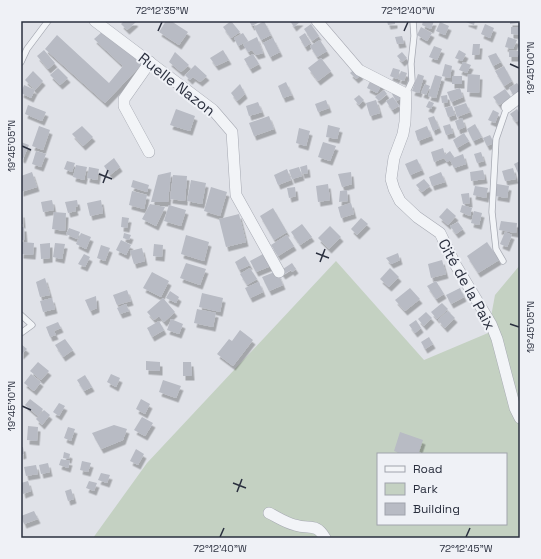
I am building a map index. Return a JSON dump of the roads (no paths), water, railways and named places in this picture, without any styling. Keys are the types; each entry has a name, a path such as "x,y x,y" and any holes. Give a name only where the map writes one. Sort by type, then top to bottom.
{"street":[{"name":"Ruelle Nazon","path":"95,21 214,110 232,132 236,195 279,272"},
{"path":"317,21 360,70 406,94"},
{"path":"149,152 124,106 124,98 150,62"},
{"name":"Cité de la Paix","path":"406,94 406,122 394,158 391,179 394,190 400,201 417,217 440,233 455,264 491,324 497,339 515,408 520,418"},
{"path":"507,107 520,97"},
{"path":"269,513 296,526 316,528 322,532 325,538"}],"lane":[{"path":"21,62 27,49 48,21"},
{"path":"406,94 412,81 411,64 414,21"},
{"path":"502,261 496,249 492,212 496,139 507,107"},
{"path":"21,315 32,325 21,333"}]}
